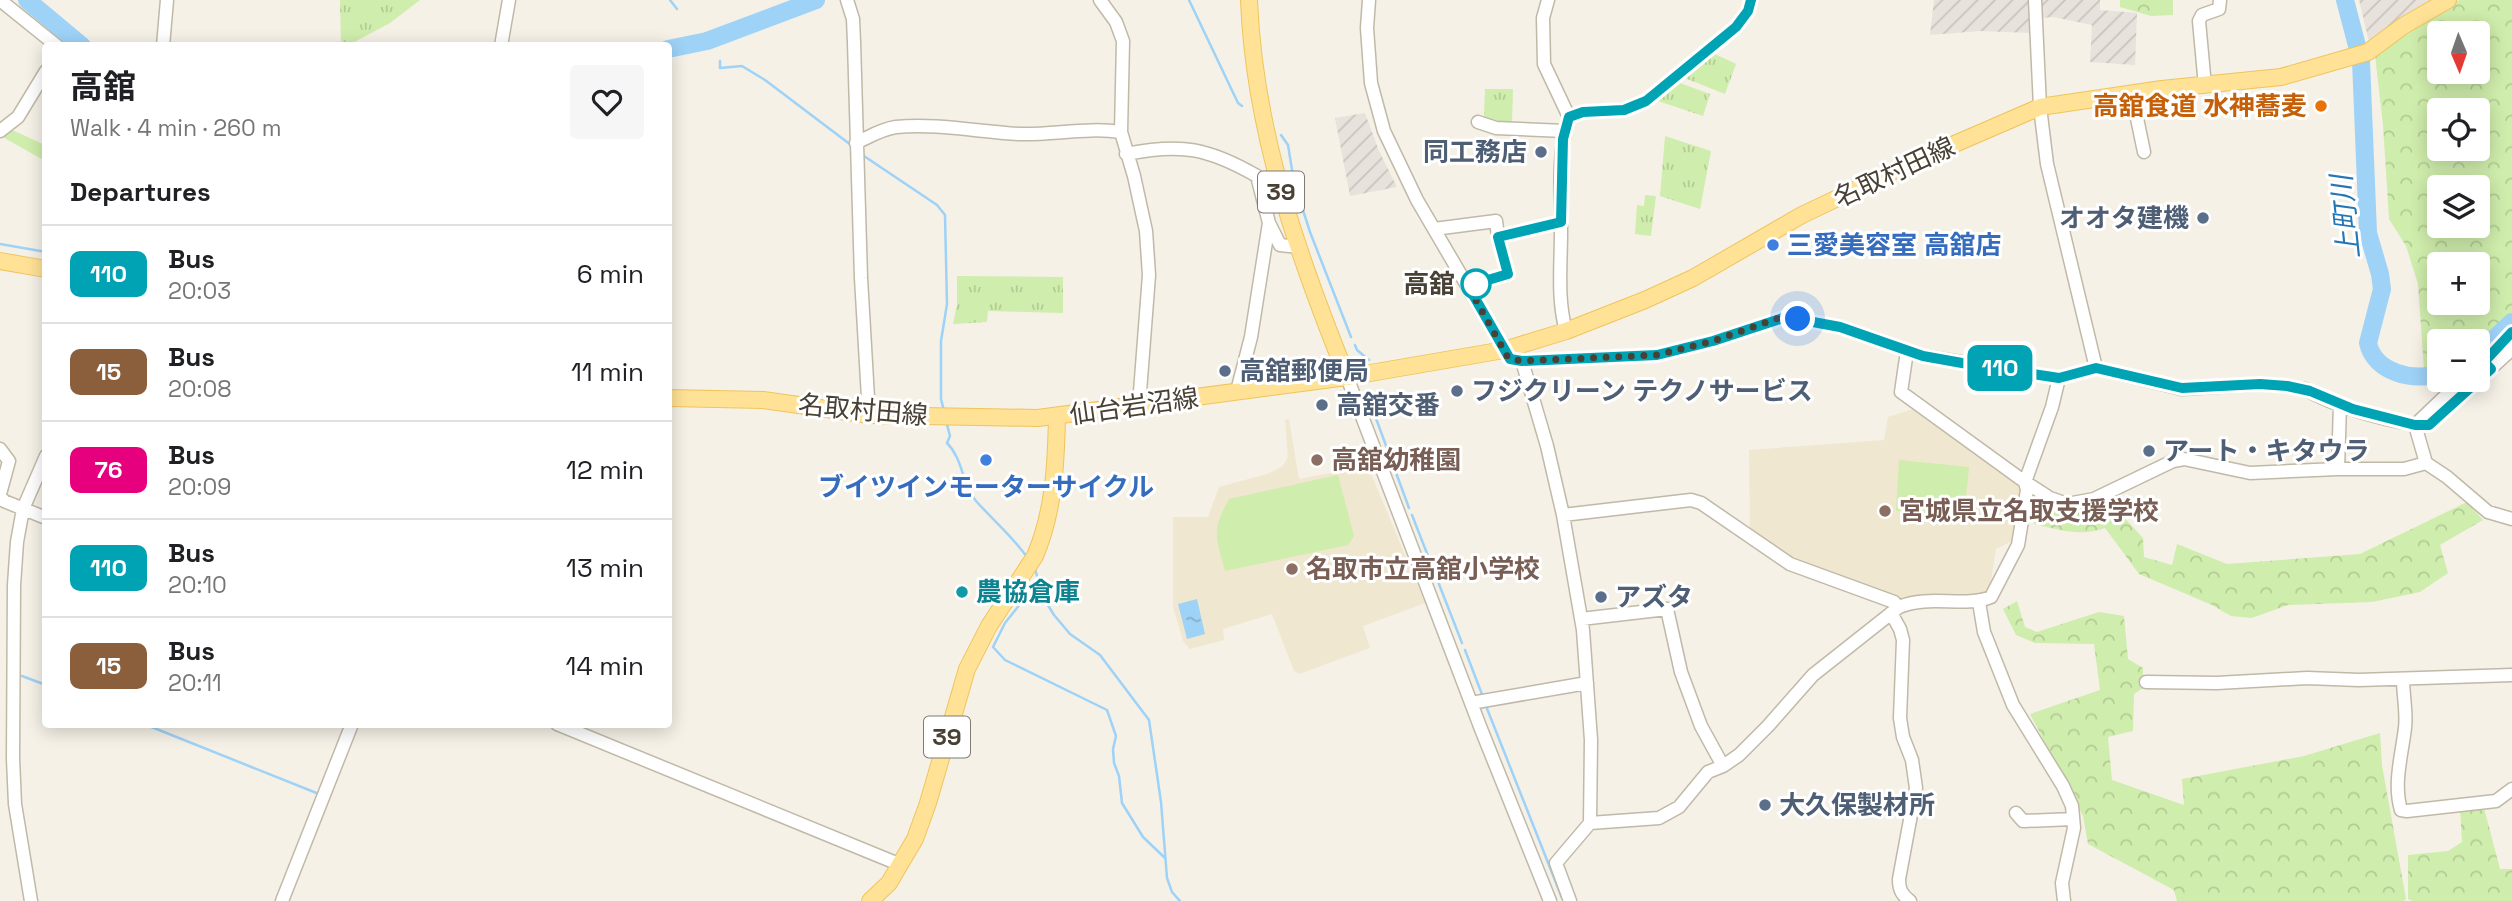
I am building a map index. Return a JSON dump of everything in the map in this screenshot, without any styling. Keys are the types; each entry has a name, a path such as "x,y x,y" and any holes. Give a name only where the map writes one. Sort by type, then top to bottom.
{"main road":[{"name":"39","path":"1249,0 1251,49 1260,110 1284,202 1348,377"},
{"name":"名取村田線","path":"1348,377 1504,350 1566,331 1693,278 1802,215 1913,162 2040,107 2280,78 2356,56 2448,0"},
{"path":"0,261 42,268"},
{"name":"仙台岩沼線","path":"870,901 889,883 915,839 967,669 976,648 1035,556 1053,496 1058,416 1348,377"},
{"name":"名取村田線","path":"672,398 762,400 869,415 1058,416"}],"street":[{"path":"1,0 52,42"},
{"path":"163,42 167,0"},
{"path":"502,42 509,0"},
{"path":"847,0 853,19 856,148 869,415"},
{"path":"1100,0 1116,22 1123,41 1121,132 1146,231 1148,258 1139,405"},
{"path":"1369,0 1369,51 1375,102 1384,131 1401,169 1434,229 1510,359 1522,361 1657,355 1713,341 1786,317 1840,327 1907,351 1962,363 2059,378 2096,368 2182,388 2260,384 2271,378 2284,378 2340,404 2415,425 2429,425 2460,392"},
{"path":"1548,0 1543,18 1544,64 1569,117 1560,179 1561,305 1566,331"},
{"path":"1569,117 1583,112 1624,110 1646,101 1736,27 1748,11 1751,0"},
{"path":"2035,0 2040,107 2047,163 2096,368"},
{"path":"2205,86 2199,21 2202,15 2219,9 2220,0"},
{"path":"0,131 18,117 42,78"},
{"path":"2132,94 2144,152"},
{"path":"1478,122 1496,128 1565,131"},
{"path":"856,148 881,131 895,127 959,128 1020,134 1056,134 1086,129 1121,132"},
{"path":"1126,154 1158,147 1196,149 1230,160 1257,176 1269,223 1280,245 1299,247"},
{"path":"1434,229 1496,221 1498,237 1514,272 1468,286"},
{"path":"1498,237 1561,222"},
{"path":"1237,391 1251,337 1269,223"},
{"path":"2490,360 2512,332"},
{"path":"2490,363 2512,349"},
{"path":"1907,351 1901,392 2025,482 2050,498 2067,503 2094,499 2173,461 2184,459 2250,473 2404,469 2426,463"},
{"path":"1522,361 1547,446 1563,515 1581,619 1587,683 1591,740 1590,823 1556,863 1570,901"},
{"path":"1348,377 1471,703 1550,901"},
{"path":"1590,823 1659,818 1679,807 1708,772 1740,755 1814,675 1895,610 1910,602 1979,602 1991,597 2018,545 2025,482 2052,407 2059,378"},
{"path":"2415,425 2449,392"},
{"path":"2338,469 2340,404"},
{"path":"2415,425 2426,463 2488,512 2512,519"},
{"path":"0,449 9,461 0,495 4,501 42,517"},
{"path":"31,901 6,760 17,542 23,509 42,465"},
{"path":"1563,515 1691,500 1701,503 1790,564 1894,602 1903,640 1900,718 1903,737 1912,761 1916,788 1899,879 1899,887 1905,899"},
{"path":"0,584 14,584"},
{"path":"1979,602 1984,632 2013,705 2063,786 2072,806 2074,828 2062,883 2064,901"},
{"path":"1581,619 1667,608 1681,672 1701,726 1723,766"},
{"path":"2146,682 2256,682 2307,678 2403,679 2512,675"},
{"path":"2403,679 2405,726 2399,758 2401,810 2496,802 2512,789"},
{"path":"1471,703 1587,683"},
{"path":"282,901 350,728"},
{"path":"567,728 901,865"},
{"path":"2016,813 2023,821 2073,819"}],"shaded area":[{"path":"1934,0 2030,0 2031,33 1980,31 1930,35"},
{"path":"2041,0 2100,0 2100,10 2137,13 2135,65 2090,62 2092,25 2053,17 2042,18"},
{"path":"2359,0 2436,0 2392,25 2369,42"},
{"path":"1365,113 1379,151 1397,187 1350,196 1335,118"},
{"name":"宮城県立名取支援学校","path":"1913,409 1930,416 2025,490 2014,540 1996,549 1990,587 1982,596 1901,600 1781,552 1750,533 1749,450 1884,440 1888,417"},
{"name":"名取市立高舘小学校","path":"1289,419 1299,479 1368,466 1425,603 1363,626 1370,648 1299,674 1294,671 1272,614 1223,629 1224,640 1190,649 1183,641 1173,607 1173,517 1208,517 1219,487 1267,474 1283,466 1288,457 1285,420"}],"green space":[{"path":"340,0 420,0 390,23 354,42 341,42"},
{"path":"2120,0 2173,0 2173,15 2151,16 2120,7"},
{"path":"2459,0 2512,0 2512,315 2490,334 2490,329 2427,329 2427,369 2424,369 2418,284 2406,246 2389,219 2375,55"},
{"path":"1713,53 1736,64 1725,94 1682,77"},
{"path":"1680,83 1710,94 1703,116 1658,101"},
{"path":"1485,89 1513,89 1512,123 1500,123 1484,118"},
{"path":"10,129 42,144 42,159 1,136"},
{"path":"1665,136 1711,151 1700,209 1660,196"},
{"path":"1645,195 1656,196 1651,236 1635,234 1637,205 1644,206"},
{"path":"957,276 1063,277 1063,313 988,311 987,322 953,324 957,305"},
{"path":"1899,460 1969,467 1964,516 1896,511"},
{"path":"1338,475 1354,536 1348,545 1225,571 1219,550 1217,527 1229,499"},
{"path":"2037,499 2056,508 2072,511 2107,499 2143,538 2144,557 2172,565 2177,544 2227,564 2360,554 2467,502 2483,520 2440,545 2448,573 2420,592 2372,602 2288,605 2252,618 2231,616 2212,605 2139,574 2105,528 2079,532 2034,524"},
{"path":"2017,601 2025,627 2037,632 2099,612 2124,616 2128,659 2143,668 2143,688 2134,694 2133,731 2108,737 2112,780 2184,805 2182,779 2304,756 2380,733 2382,765 2406,899 2177,901 2174,890 2088,844 2083,816 2030,714 2100,690 2094,644 2035,643 2016,635 2003,609"},
{"path":"2483,804 2500,869 2512,869 2512,901 2408,899 2408,855 2448,851 2462,842 2460,808"}],"water":[{"path":"1197,599 1205,634 1187,639 1178,604"}],"waterway":[{"path":"27,0 77,42"},
{"path":"670,0 677,9"},
{"path":"672,48 707,41 816,0"},
{"path":"1189,0 1238,103 1242,106"},
{"name":"上町川","path":"2345,0 2361,61 2368,233 2382,289 2368,343 2378,361 2387,368 2407,376 2427,376"},
{"path":"720,61 720,68 742,66 765,80 851,145"},
{"path":"1281,135 1288,145 1294,182 1310,232 1351,337"},
{"path":"861,154 937,205 945,215 947,304 941,341 941,399 944,411"},
{"path":"0,244 42,251"},
{"name":"上町川","path":"2490,343 2512,322"},
{"path":"1355,345 1369,360"},
{"path":"1367,394 1409,508"},
{"path":"946,421 950,436 947,443 956,456 971,494 1027,557"},
{"path":"1412,515 1462,643"},
{"path":"1035,569 1043,597 1054,615 1070,634 1100,655 1149,720 1161,802 1167,878 1172,892 1180,901"},
{"path":"1028,580 1025,598 1005,623 993,647 1005,660 1107,710 1116,736 1114,763 1119,776 1122,803 1143,837 1165,858"},
{"path":"1465,650 1483,697"},
{"path":"22,676 42,684"},
{"path":"1486,706 1562,898"},
{"path":"154,728 319,794"}],"bus line":[{"name":"110","path":"1751,0 1748,11 1736,27 1646,101 1624,110 1583,112 1569,117 1563,139 1561,222 1498,237 1508,274 1468,286 1510,359 1522,361 1657,355 1713,341 1786,317 1840,327 1923,356 1962,363 2059,378 2096,368 2182,388 2260,384 2287,386 2310,391 2353,409 2415,425 2429,425 2491,369 2484,362 2512,332"}],"place":[{"name":"高舘食道 水神蕎麦","path":"2321,106"},
{"name":"同工務店","path":"1541,152"},
{"name":"オオタ建機","path":"2203,218"},
{"name":"三愛美容室 高舘店","path":"1773,245"},
{"name":"高舘","path":"1476,284"},
{"name":"高舘郵便局","path":"1225,371"},
{"name":"フジクリーン テクノサービス","path":"1457,391"},
{"name":"高舘交番","path":"1322,405"},
{"name":"アート・キタウラ","path":"2149,451"},
{"name":"ブイツインモーターサイクル","path":"986,460"},
{"name":"高舘幼稚園","path":"1317,460"},
{"name":"宮城県立名取支援学校","path":"1885,511"},
{"name":"名取市立高舘小学校","path":"1292,569"},
{"name":"農協倉庫","path":"962,592"},
{"name":"アズタ","path":"1601,597"},
{"name":"大久保製材所","path":"1765,805"}],"route":[{"path":"1476,284 1468,286 1507,356 1522,361 1657,355 1713,341 1779,318 1798,319"}]}
